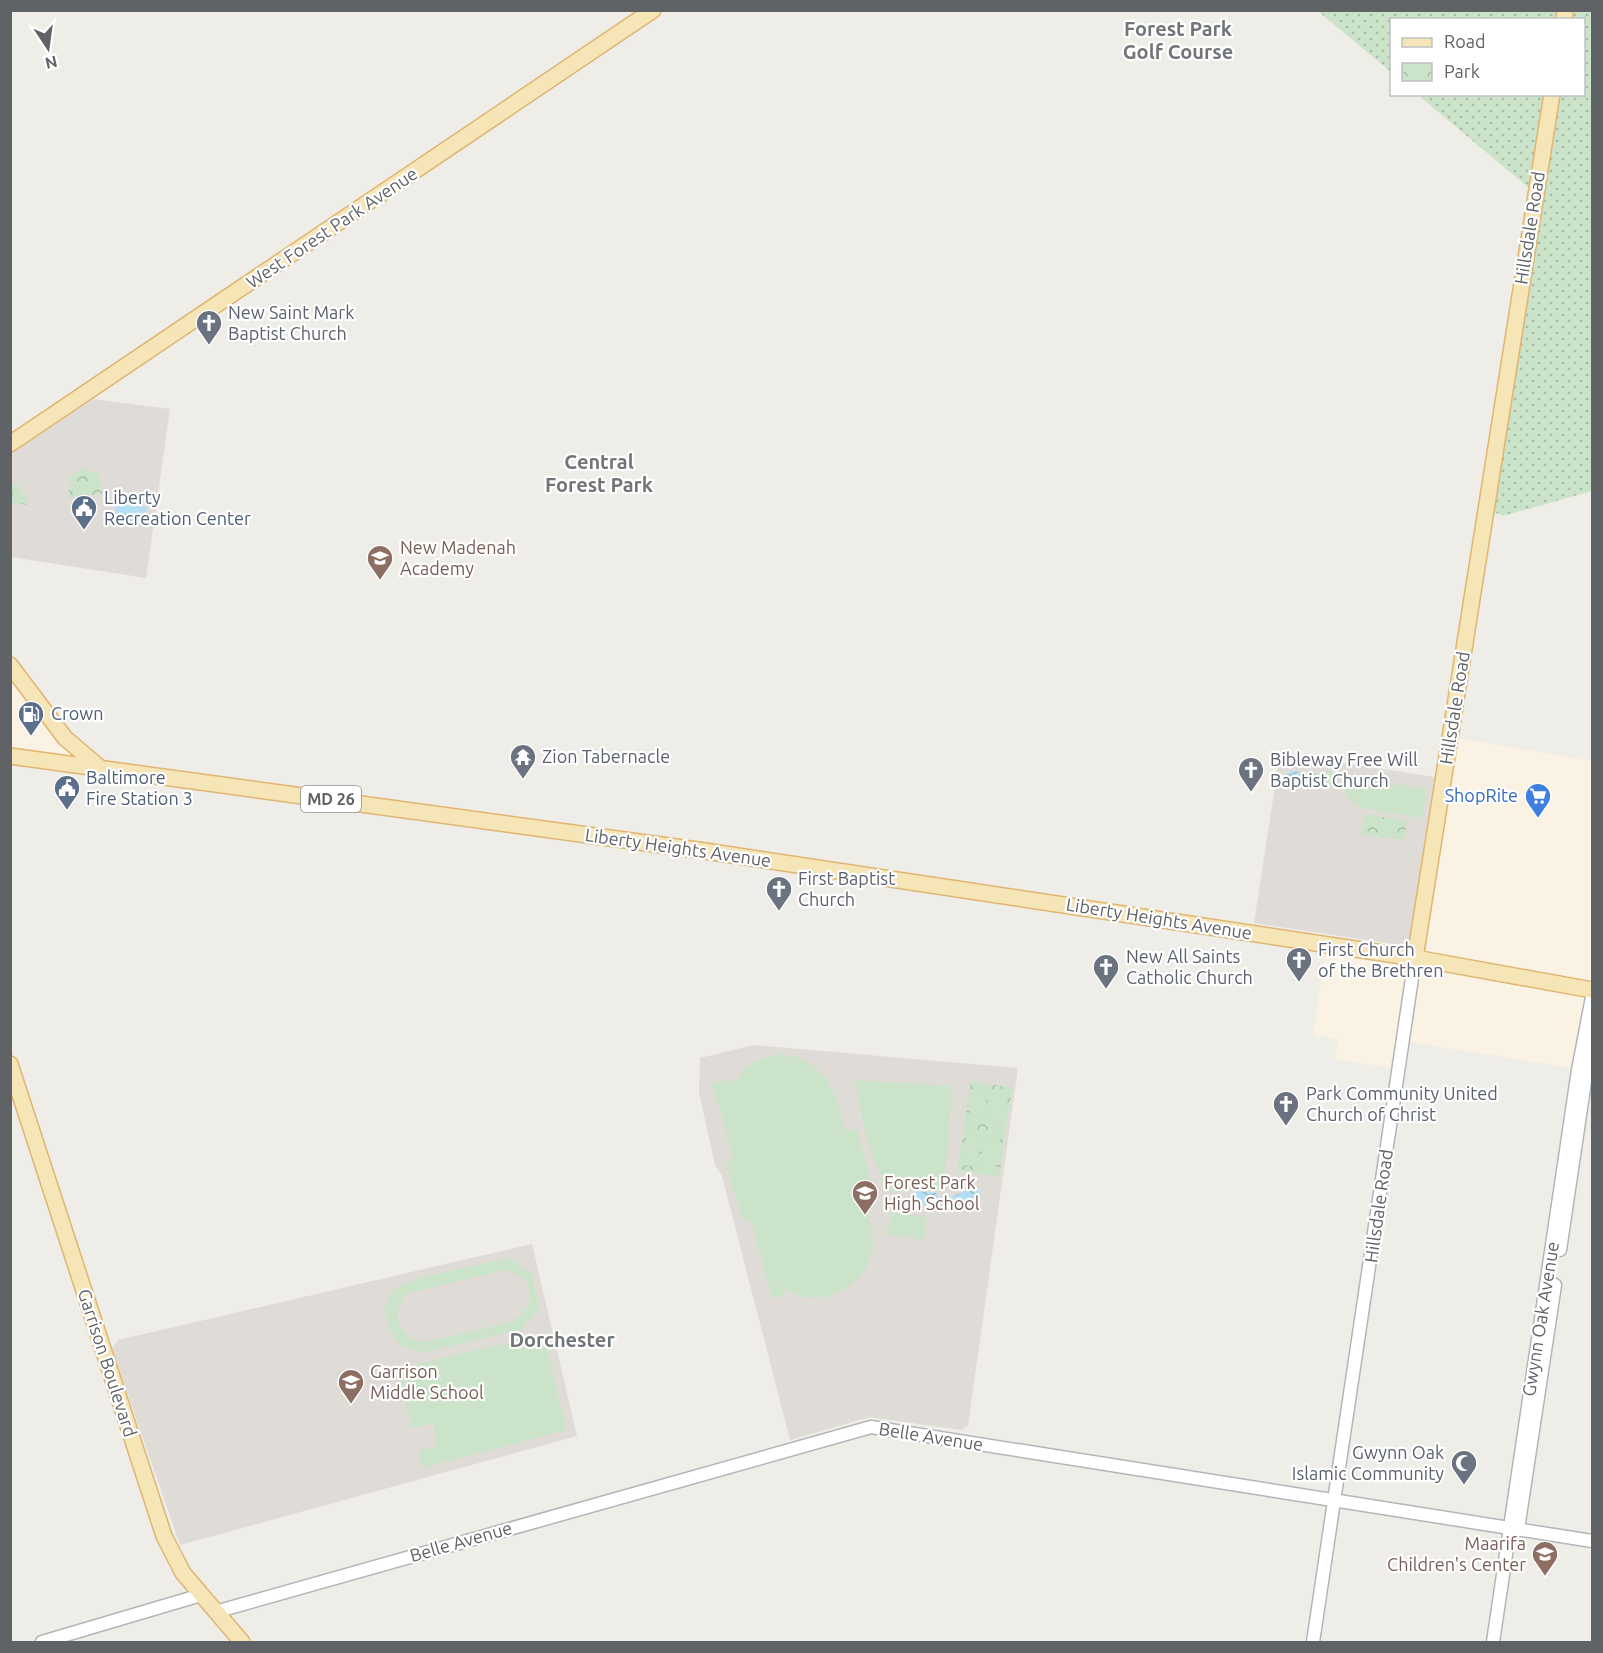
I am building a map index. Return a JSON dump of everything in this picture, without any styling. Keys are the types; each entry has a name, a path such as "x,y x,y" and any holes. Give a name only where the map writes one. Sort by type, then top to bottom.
{"main road":[{"name":"West Forest Park Avenue","path":"10,444 653,10"},
{"name":"Hillsdale Road","path":"1415,958 1552,96"},
{"path":"10,665 65,738 100,768"},
{"name":"Liberty Heights Avenue","path":"10,756 694,849 1415,958 1593,990"},
{"name":"Garrison Boulevard","path":"10,1064 157,1517 174,1557 201,1595 242,1642"}],"street":[{"name":"Hillsdale Road","path":"1313,1642 1415,958"},
{"name":"Gwynn Oak Avenue","path":"1501,1642 1514,1529 1578,1070 1593,997"},
{"name":"Gwynn Oak Avenue","path":"1493,1642 1514,1529 1593,1034"},
{"name":"Belle Avenue","path":"215,1612 872,1427 1593,1541"},
{"path":"42,1642 201,1595"}],"shaded area":[{"path":"93,399 170,409 146,578 11,557 10,455"},
{"path":"10,664 83,765 11,756"},
{"path":"1450,737 1592,761 1592,1071 1403,1041 1398,1069 1334,1059 1338,1039 1313,1035 1327,944 1409,955"},
{"path":"1280,753 1434,777 1437,780 1411,943 1407,946 1254,923"},
{"name":"Forest Park High School","path":"754,1045 1018,1068 968,1426 961,1430 870,1417 790,1440 722,1176 715,1165 699,1092 700,1058"},
{"name":"Garrison Middle School","path":"532,1244 577,1436 180,1545 112,1349 118,1340"}],"green space":[{"path":"1318,11 1592,11 1592,491 1503,516 1494,512 1542,199 1419,96 1585,96 1585,18 1390,18 1390,71"},
{"path":"82,468 98,474 102,494 68,497 71,483 68,478"},
{"path":"16,483 28,500 27,505 11,502 11,486"},
{"path":"1332,771 1333,785 1316,787 1314,773"},
{"path":"1358,778 1427,789 1422,818 1363,808 1346,796 1345,782"},
{"path":"1365,814 1407,821 1404,840 1361,834"},
{"path":"782,1054 797,1057 809,1063 827,1080 838,1104 845,1131 857,1129 873,1190 861,1193 873,1237 870,1258 863,1272 853,1283 826,1296 811,1298 797,1295 783,1287 785,1295 772,1298 751,1220 743,1222 726,1162 734,1159 712,1083 732,1079 734,1085 742,1072 754,1063"},
{"path":"855,1080 948,1086 952,1092 944,1190 886,1192 866,1136"},
{"path":"971,1081 1012,1088 999,1177 957,1170"},
{"path":"973,1088 988,1090 983,1122 969,1120"},
{"path":"991,1091 1006,1093 1002,1125 987,1123"},
{"path":"967,1133 982,1135 977,1167 962,1165"},
{"path":"985,1135 1000,1137 995,1170 980,1167"},
{"path":"891,1212 927,1217 924,1240 887,1234"},
{"path":"510,1258 532,1275 539,1308 521,1330 419,1353 400,1344 389,1330 384,1307 395,1289 418,1278","holes":["500,1271 510,1271 526,1281 530,1294 529,1306 512,1322 425,1342 416,1340 403,1331 398,1317 401,1302 406,1294"]},
{"path":"544,1334 566,1430 423,1468 419,1451 437,1446 433,1423 412,1428 397,1369"}],"water":[{"path":"116,503 147,507 145,523 114,519"},
{"path":"1294,771 1300,774 1303,780 1300,786 1294,789 1288,786 1285,780 1288,774"},
{"path":"973,1187 978,1189 981,1198 978,1201 960,1207 947,1205 952,1197"},
{"path":"917,1191 937,1193 940,1199 937,1204 919,1205 913,1198"}],"place":[{"name":"New Saint Mark Baptist Church","path":"209,346"},
{"name":"Liberty Recreation Center","path":"84,531"},
{"name":"New Madenah Academy","path":"380,581"},
{"name":"Crown","path":"31,737"},
{"name":"Zion Tabernacle","path":"523,780"},
{"name":"Bibleway Free Will Baptist Church","path":"1251,793"},
{"name":"Baltimore Fire Station 3","path":"67,811"},
{"name":"ShopRite","path":"1538,819"},
{"name":"First Baptist Church","path":"779,912"},
{"name":"First Church of the Brethren","path":"1299,983"},
{"name":"New All Saints Catholic Church","path":"1106,990"},
{"name":"Park Community United Church of Christ","path":"1286,1127"},
{"name":"Forest Park High School","path":"865,1216"},
{"name":"Garrison Middle School","path":"351,1405"},
{"name":"Gwynn Oak Islamic Community","path":"1464,1486"},
{"name":"Maarifa Children's Center","path":"1545,1577"}],"district":[{"name":"Forest Park Golf Course","path":"1178,40"},
{"name":"Central Forest Park","path":"599,474"},
{"name":"Dorchester","path":"562,1340"}]}
